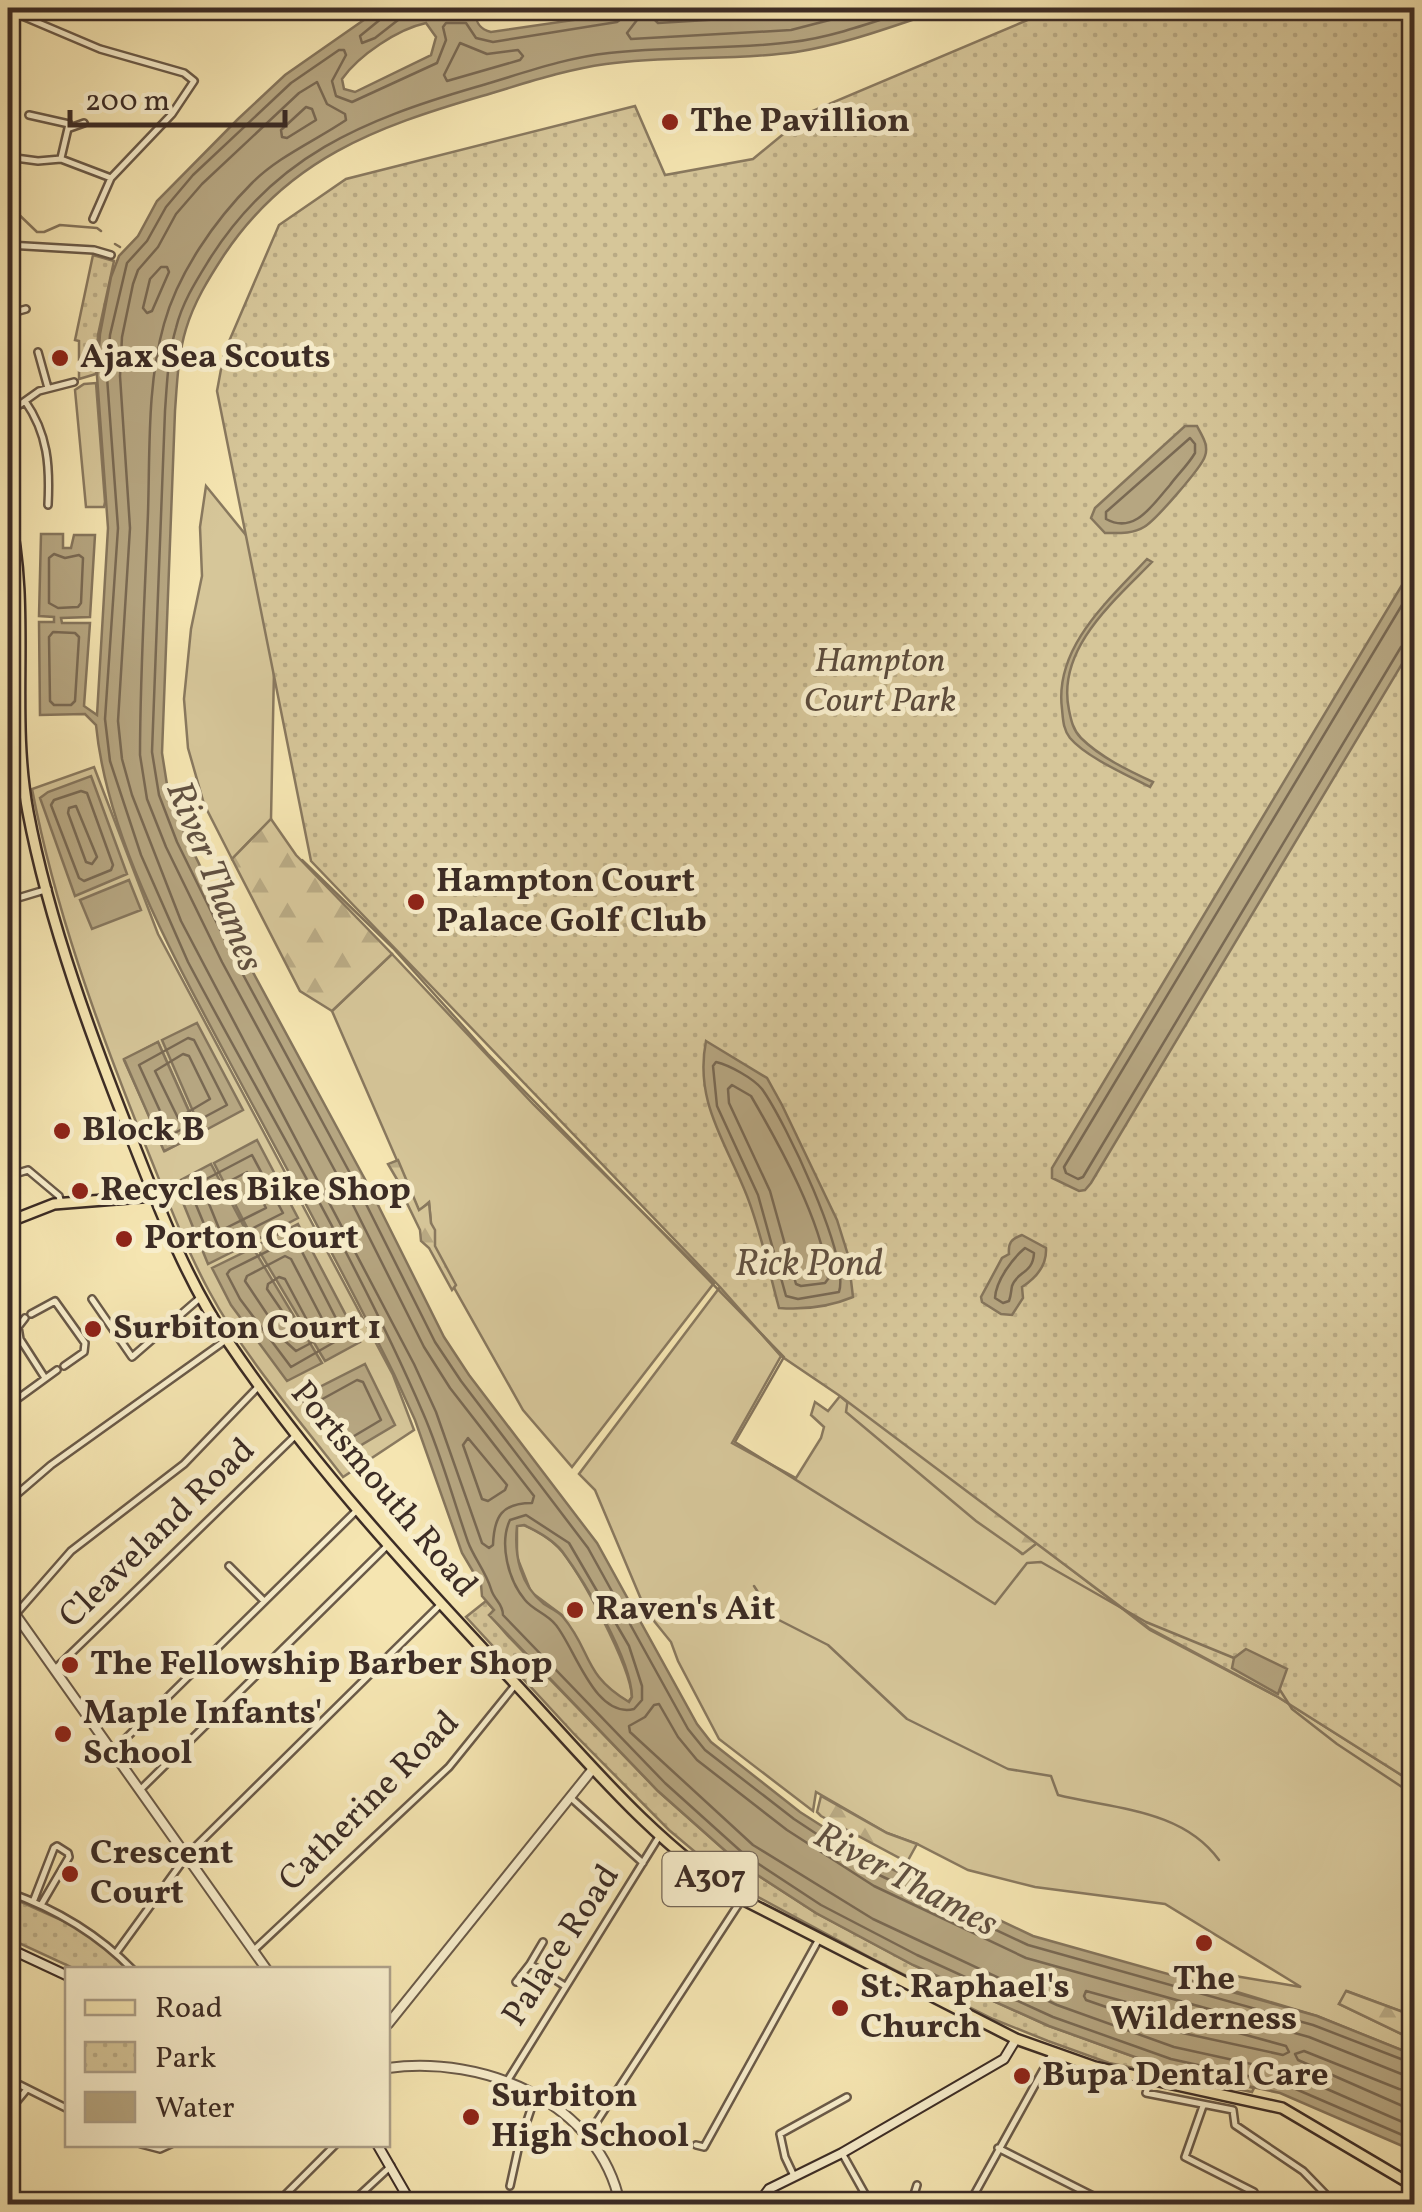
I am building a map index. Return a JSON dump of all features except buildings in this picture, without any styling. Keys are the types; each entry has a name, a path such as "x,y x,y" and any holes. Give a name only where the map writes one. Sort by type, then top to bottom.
{"main road":[{"name":"Portsmouth Road","path":"8,510 20,578 22,748 28,811 97,1047 154,1196 201,1297 226,1339 297,1434 387,1546 592,1770 710,1878 742,1899 1016,2038 1095,2067 1238,2099"},
{"path":"8,1222 61,1203 154,1196"},
{"name":"A307","path":"1238,2099 1284,2109 1414,2186"}],"street":[{"path":"245,8 258,8"},
{"path":"8,10 100,49 192,77 189,93 111,178 94,219"},
{"path":"28,115 63,120 70,128"},
{"path":"70,128 84,124"},
{"path":"61,159 70,128"},
{"path":"8,157 61,159 111,178"},
{"path":"8,245 94,250 111,255"},
{"path":"8,314 26,309"},
{"path":"38,352 48,388"},
{"path":"8,413 48,388 74,382"},
{"path":"26,401 44,434 50,471 48,505"},
{"path":"8,750 22,748"},
{"path":"8,900 48,890"},
{"path":"8,1176 28,1170 59,1196 61,1203"},
{"path":"92,1299 132,1357 201,1297"},
{"path":"8,1405 84,1352 85,1343 55,1301 18,1326 20,1339 45,1378"},
{"path":"8,1502 51,1466 226,1339"},
{"path":"8,1635 71,1551 184,1464 261,1386"},
{"name":"Cleaveland Road","path":"54,1670 297,1434"},
{"path":"113,1752 356,1510"},
{"path":"140,1790 387,1546"},
{"path":"228,1566 264,1601"},
{"path":"8,1604 265,1967"},
{"path":"116,1954 188,1854 441,1604"},
{"name":"Catherine Road","path":"254,1950 449,1767 516,1684"},
{"path":"390,2022 592,1770"},
{"path":"571,1798 644,1864"},
{"name":"Palace Road","path":"506,2083 660,1836"},
{"path":"33,1902 57,1846 68,1857 42,1905"},
{"path":"8,1892 42,1905 89,1931 129,1967"},
{"path":"588,2134 742,1899"},
{"path":"696,2144 704,2147 819,1939"},
{"path":"516,1982 543,1942"},
{"path":"8,1948 65,1975"},
{"path":"530,1964 565,1986"},
{"path":"758,2204 769,2190 842,2153 1004,2059 1016,2038"},
{"path":"969,2204 1052,2053"},
{"path":"390,2068 435,2064 536,2094 588,2134 612,2172 620,2204"},
{"path":"8,2079 65,2108"},
{"path":"1150,2080 1146,2093 1233,2110"},
{"path":"8,2112 27,2089"},
{"path":"510,2186 518,2144 536,2094"},
{"path":"794,2176 780,2134 847,2097"},
{"path":"1238,2099 1233,2110 1235,2124 1303,2170 1335,2204"},
{"path":"1203,2106 1185,2157 1254,2192"},
{"path":"276,2204 333,2147"},
{"path":"379,2147 407,2200 417,2204"},
{"path":"998,2148 1110,2204"},
{"path":"842,2153 870,2203"},
{"path":"350,2204 392,2166"},
{"path":"911,2204 917,2186"}],"green space":[{"name":"Hampton Court Park","path":"1056,8 1414,8 1414,1783 1278,1697 1149,1628 781,1356 720,1287 311,861 217,391 224,353 279,225 346,179 635,106 665,175 753,159 810,112"},
{"path":"93,255 114,261 98,335 96,374 79,379 79,341 75,340"},
{"path":"96,383 105,502 104,507 86,507 75,390"},
{"path":"206,486 276,572 271,819 232,859 204,804 188,748 184,699 191,629 202,576 200,527"},
{"path":"94,767 158,934 393,1375 414,1430 343,1477 239,1340 191,1254 93,1009 65,922 32,789","holes":["158,1042 199,1133 165,1151 124,1060"]},
{"path":"271,819 296,855 392,954 332,1011 300,991 232,859"},
{"path":"392,954 534,1105 714,1283 572,1467 523,1410 426,1238 431,1223 429,1202 419,1211 332,1011"},
{"path":"398,1160 419,1210 429,1203 435,1246 456,1285 452,1290 429,1248 421,1241 405,1193 388,1164"},
{"path":"720,1287 781,1356 732,1443 796,1478 824,1427 811,1415 815,1402 828,1411 840,1396 1022,1554 1037,1543 1150,1630 1278,1697 1414,1783 1414,2016 1347,1991 1339,2004 1414,2040 1414,2055 1317,2016 1214,1985 1217,1973 1301,1987 1165,1904 1035,1887 968,1870 887,1833 816,1792 813,1811 719,1739 671,1642 646,1611 595,1490 579,1474"},
{"path":"848,1398 1041,1531 1037,1543 1023,1554 976,1521 846,1412"},
{"name":"Raven's Ait","path":"524,1525 554,1544 578,1575 623,1664 632,1697 628,1702 608,1689 592,1670 562,1615 531,1592 517,1557 517,1526"},
{"path":"486,1601 494,1610 490,1615 507,1635 658,1791 739,1863 816,1913 913,1965 1049,2026 1168,2069 1254,2088 1252,2092 1109,2063 993,2019 732,1883 669,1830 466,1617"},
{"path":"821,1796 887,1833 917,1844 907,1862 821,1816 817,1812"},
{"path":"8,1896 90,1933 128,1967 71,1967 8,1938"},
{"path":"1346,1991 1414,2016 1414,2040 1339,2004"}],"water":[{"name":"River Thames","path":"381,8 439,8 441,14 461,14 464,8 476,8 478,23 491,32 656,8 948,8 854,39 796,52 630,61 543,78 406,120 371,135 337,151 276,194 249,222 213,272 193,309 181,349 175,411 162,753 168,791 242,952 367,1183 444,1337 597,1543 697,1724 711,1742 800,1812 883,1865 1033,1936 1317,2016 1414,2055 1414,2151 1280,2093 1168,2069 1049,2026 913,1965 816,1913 739,1863 658,1791 489,1615 494,1610 482,1596 481,1585 462,1553 415,1420 394,1374 146,896 114,811 96,725 85,714 40,715 39,622 54,622 54,617 39,616 41,534 63,534 63,548 71,548 74,535 95,535 90,617 61,618 62,623 90,623 84,706 97,715 108,528 97,376 100,334 119,256 138,236 157,201 285,75","holes":["426,23 436,37 431,55 355,92 344,89 342,79 369,52 403,31","524,1525 558,1547 594,1601 624,1663 630,1681 629,1702 595,1672 563,1617 529,1588 520,1569 517,1548 517,1526"]},
{"path":"1185,426 1197,426 1206,444 1205,456 1196,471 1150,523 1130,532 1105,533 1091,518 1095,508"},
{"path":"1147,559 1152,562 1091,628 1071,667 1067,688 1069,710 1078,735 1106,757 1153,782 1150,787 1077,745 1066,731 1062,709 1062,686 1075,645 1101,608"},
{"path":"1414,565 1414,644 1091,1183 1079,1191 1052,1178 1052,1168"},
{"path":"91,776 127,874 75,896 40,798"},
{"path":"129,880 141,910 92,929 80,900"},
{"path":"197,1023 243,1110 202,1132 162,1040"},
{"name":"Rick Pond","path":"706,1041 767,1078 837,1220 848,1255 853,1297 817,1307 779,1308 752,1210 708,1103 703,1063"},
{"path":"158,1042 199,1134 164,1151 124,1059"},
{"path":"257,1140 298,1218 254,1241 214,1163"},
{"path":"211,1164 252,1242 208,1264 175,1183"},
{"path":"298,1224 360,1342 325,1361 256,1246"},
{"path":"1022,1235 1046,1248 1045,1260 1022,1287 1023,1298 1012,1315 1001,1314 982,1302 981,1297 1002,1258 1009,1254 1011,1242"},
{"path":"253,1248 322,1363 287,1381 231,1305 212,1268"},
{"path":"365,1364 395,1425 341,1457 300,1397"},
{"path":"1246,1649 1287,1669 1278,1694 1232,1668 1234,1658"}],"waterway":[{"path":"8,204 37,232 60,225 101,231"},
{"path":"115,244 120,247"},
{"path":"302,860 393,948 488,1054 784,1357 735,1442 995,1604 1027,1563 1041,1562 1146,1622 1234,1658"},
{"path":"754,1586 775,1618 828,1645 907,1719 1008,1769 1051,1776 1058,1795 1167,1821 1204,1843 1219,1860"},
{"path":"1280,1690 1292,1709 1414,1795"}],"place":[{"name":"The Pavillion","path":"670,122"},
{"name":"Ajax Sea Scouts","path":"60,358"},
{"name":"Hampton Court Palace Golf Club","path":"416,902"},
{"name":"Block B","path":"62,1131"},
{"name":"Recycles Bike Shop","path":"80,1191"},
{"name":"Porton Court","path":"124,1239"},
{"name":"Surbiton Court 1","path":"93,1329"},
{"name":"Raven's Ait","path":"575,1610"},
{"name":"The Fellowship Barber Shop","path":"70,1665"},
{"name":"Maple Infants' School","path":"63,1734"},
{"name":"Crescent Court","path":"70,1874"},
{"name":"The Wilderness","path":"1204,1943"},
{"name":"St. Raphael's Church","path":"840,2008"},
{"name":"Bupa Dental Care","path":"1022,2076"},
{"name":"Surbiton High School","path":"471,2117"}]}
